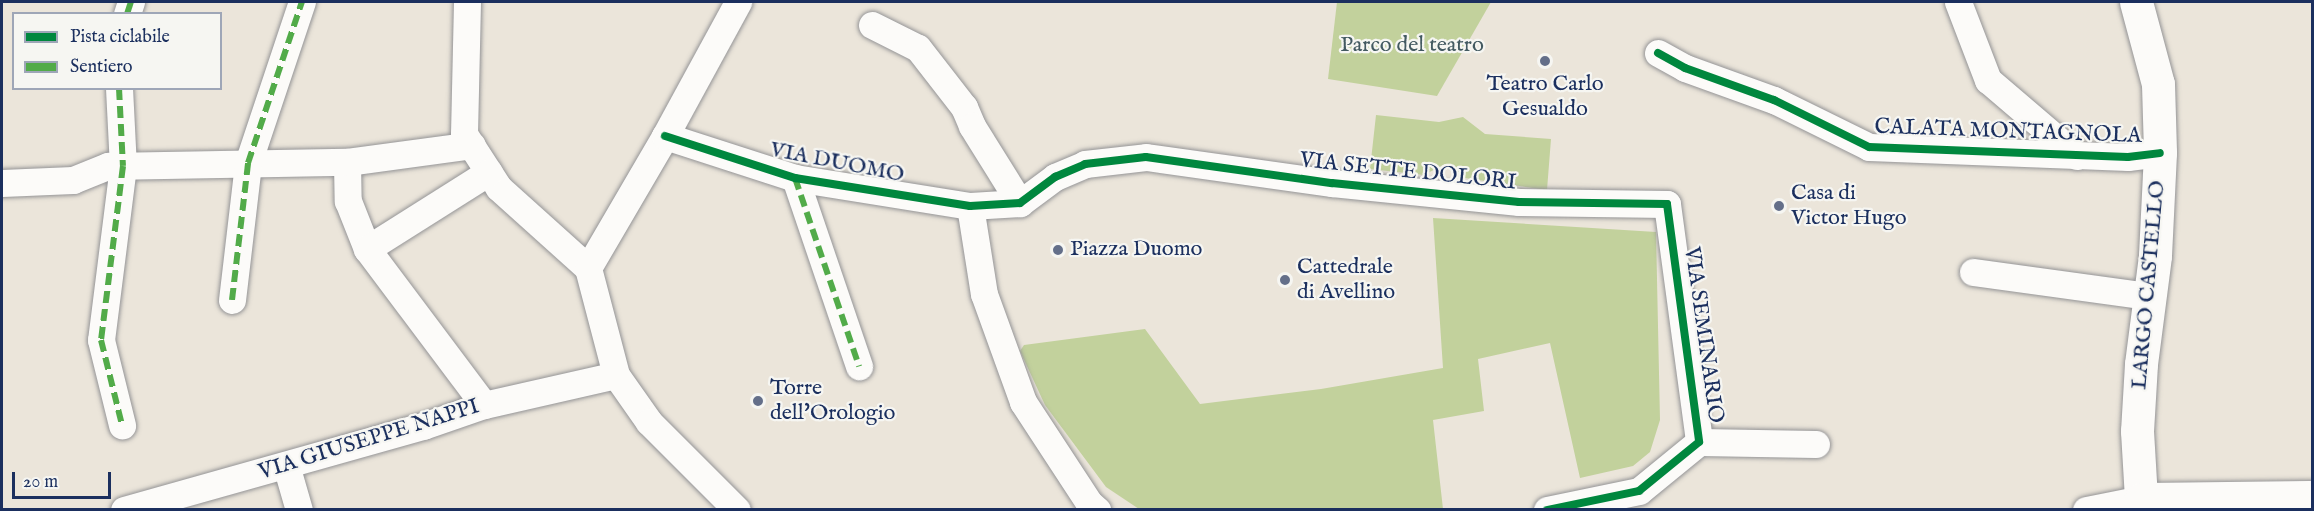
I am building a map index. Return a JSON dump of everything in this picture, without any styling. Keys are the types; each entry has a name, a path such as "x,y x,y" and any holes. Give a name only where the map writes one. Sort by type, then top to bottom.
{"street":[{"path":"232,300 248,163 302,2"},
{"path":"467,2 464,134 499,188 588,268 616,375 649,422 737,510"},
{"path":"588,268 665,136 738,2"},
{"path":"1958,2 1989,80 2078,156"},
{"name":"LARGO CASTELLO","path":"2136,2 2158,84 2160,153 2155,256 2148,296 2137,431 2141,499"},
{"path":"872,25 918,48 964,107 972,126 1020,203"},
{"name":"CALATA MONTAGNOLA","path":"1658,53 1685,68 1774,99 1869,147 2078,156 2128,157 2160,153"},
{"path":"119,90 123,166 101,340 122,425"},
{"name":"VIA DUOMO","path":"665,136 795,178 970,206 1020,203"},
{"path":"2,183 73,180 108,166 347,162 472,145"},
{"name":"VIA SETTE DOLORI","path":"1020,203 1055,177 1085,164 1146,157 1332,183 1519,202 1667,204"},
{"path":"347,162 348,201 367,249 484,405"},
{"path":"367,249 489,172"},
{"path":"795,178 859,366"},
{"name":"VIA SEMINARIO","path":"1546,510 1639,491 1700,442 1667,204"},
{"path":"970,206 984,294 1023,402 1089,503 1097,510"},
{"path":"1973,272 2148,296"},
{"name":"VIA GIUSEPPE NAPPI","path":"124,510 423,426 484,405 616,375"},
{"path":"1700,442 1816,444"},
{"path":"286,465 298,510"},
{"path":"2086,510 2094,506 2141,499 2313,497"}],"green space":[{"name":"Parco del teatro","path":"1337,2 1491,2 1437,96 1328,79"},
{"path":"1376,115 1439,122 1463,117 1485,134 1551,139 1547,190 1458,177 1445,164 1424,175 1370,169"},
{"path":"1433,218 1656,232 1660,420 1650,452 1633,466 1580,478 1550,343 1478,359 1484,411 1433,420 1443,509 1139,509 1106,487 1045,405 1020,351 1024,345 1145,329 1200,404 1321,389 1443,368"}],"marked path":[{"path":"128,12 131,2"},
{"path":"232,300 248,163 302,2"},
{"path":"119,90 123,166 101,340 122,425"},
{"path":"795,178 859,366"}],"cycle path":[{"path":"1658,53 1685,68 1774,100 1869,147 2128,157 2160,153"},
{"path":"665,136 795,178 970,206 1020,203 1055,177 1085,164 1146,157 1332,183 1519,202 1667,204 1699,442 1639,491 1547,510"}],"place":[{"name":"Teatro Carlo Gesualdo","path":"1545,61"},
{"name":"Casa di Victor Hugo","path":"1779,206"},
{"name":"Piazza Duomo","path":"1058,250"},
{"name":"Cattedrale di Avellino","path":"1285,280"},
{"name":"Torre dell'Orologio","path":"758,401"}]}
